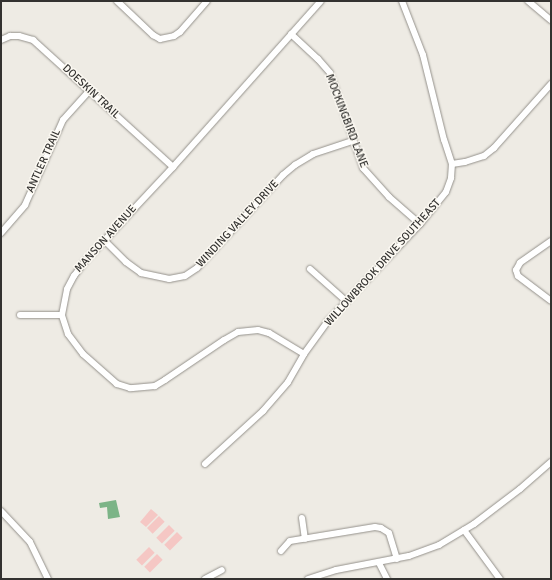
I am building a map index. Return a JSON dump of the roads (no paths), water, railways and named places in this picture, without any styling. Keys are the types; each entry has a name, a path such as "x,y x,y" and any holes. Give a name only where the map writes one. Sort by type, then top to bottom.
{"street":[{"path":"117,1 153,35 160,39 174,36 180,32 207,1"},
{"name":"MANSON AVENUE","path":"304,354 269,333 258,330 238,332 155,386 130,388 117,384 83,354 68,334 62,315 67,289 74,276 104,240 173,167 321,1"},
{"name":"WILLOWBROOK DRIVE SOUTHEAST","path":"205,464 263,411 288,382 304,354 328,321 420,224 442,198 451,178 452,164 444,140 423,55 402,1"},
{"path":"528,1 551,20"},
{"name":"MOCKINGBIRD LANE","path":"291,34 318,59 330,73 335,83 352,141 363,168 368,176 420,224"},
{"name":"DOESKIN TRAIL","path":"1,40 14,36 27,37 34,40 173,167"},
{"path":"452,164 465,162 484,156 494,148 551,84"},
{"name":"ANTLER TRAIL","path":"1,233 25,205 63,120 89,91"},
{"name":"WINDING VALLEY DRIVE","path":"104,240 141,273 169,279 185,276 197,268 283,175 295,165 313,154 352,141"},
{"path":"551,241 520,263 516,270 518,276 551,301"},
{"path":"310,269 346,301"},
{"path":"20,314 62,315"},
{"path":"308,579 336,570 397,559 439,545 464,530 520,489 551,462"},
{"path":"1,511 30,542 39,557 48,579"},
{"path":"302,518 306,539"},
{"path":"281,551 290,541 375,527 381,528 392,537 397,559"},
{"path":"464,530 500,579"},
{"path":"379,563 387,579"},
{"path":"205,579 222,570"}]}
